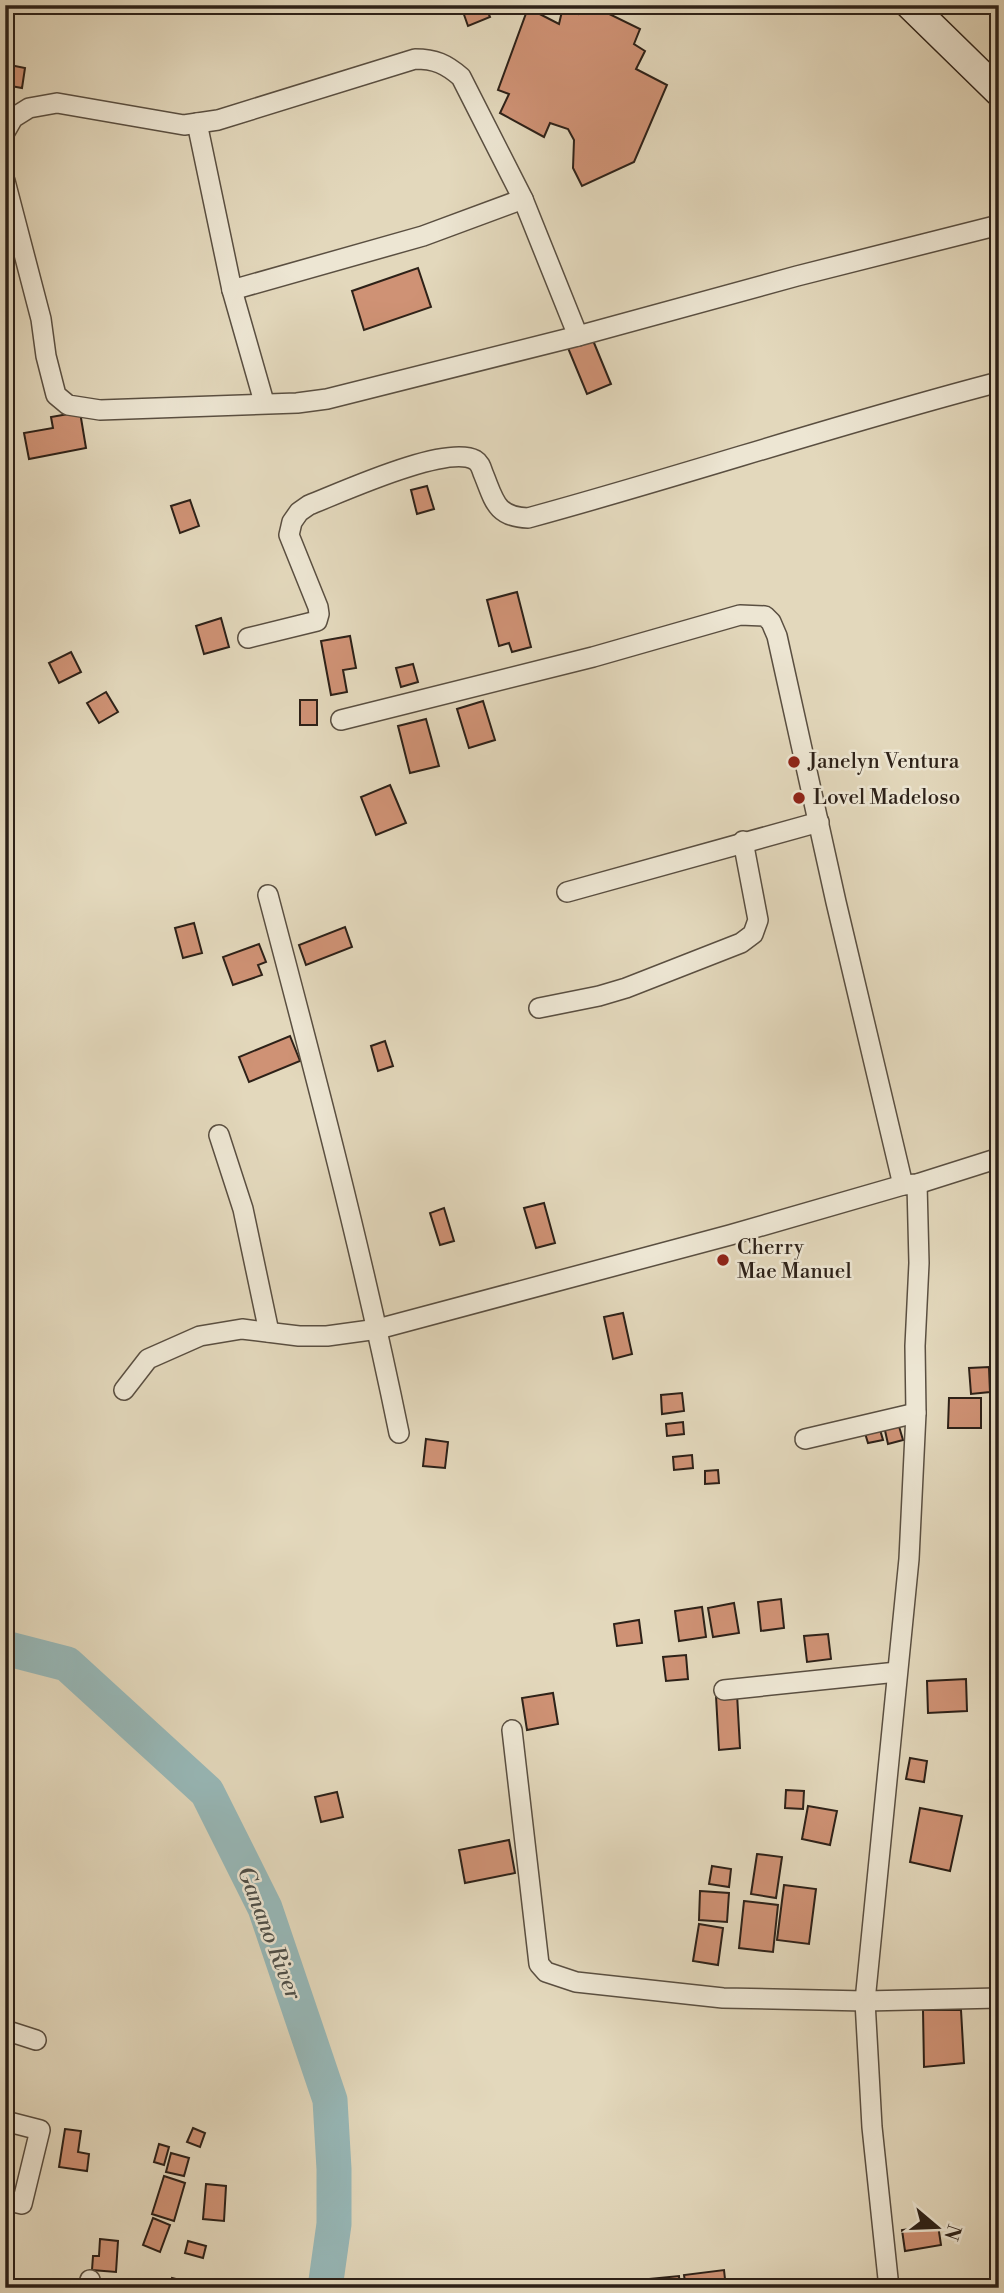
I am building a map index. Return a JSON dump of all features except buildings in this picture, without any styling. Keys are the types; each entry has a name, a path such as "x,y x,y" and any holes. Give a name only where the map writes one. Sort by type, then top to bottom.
{"main road":[{"path":"910,5 999,92"}],"street":[{"path":"5,132 13,118 29,108 57,103 184,125 218,120 415,59 430,59 445,64 461,77 523,199 578,336"},
{"path":"197,123 232,290 264,402"},
{"path":"5,181 41,319 46,356 56,395 77,408 100,410 327,399 999,225"},
{"path":"232,290 423,236 523,199"},
{"path":"248,638 317,621 318,607 289,535 292,522 299,512 309,505 402,468 455,456 473,458 479,463 497,506 504,513 517,518 528,518 687,474 894,410 999,382"},
{"path":"341,720 593,657 740,615 765,616 777,636 819,822 910,1185 919,1263 909,1559 865,2001 872,2127 889,2288"},
{"path":"567,892 819,822"},
{"path":"539,1008 626,988 741,943 753,933 758,920 743,841"},
{"path":"268,895 342,1181 399,1433"},
{"path":"219,1135 243,1209 269,1332"},
{"path":"124,1390 148,1359 200,1336 242,1329 299,1336 327,1336 377,1329 730,1235 999,1158"},
{"path":"805,1438 916,1412"},
{"path":"724,1690 897,1672"},
{"path":"512,1730 539,1964 546,1972 576,1982 723,1998 865,2001 999,1998"},
{"path":"5,2030 36,2040"},
{"path":"5,2121 40,2130 22,2204 5,2200"}],"waterway":[{"name":"Ganano River","path":"5,1648 67,1664 207,1792 265,1908 330,2100 334,2224 325,2288"}],"place":[{"name":"Janelyn Ventura","path":"794,762"},
{"name":"Lovel Madeloso","path":"799,798"},
{"name":"Cherry Mae Manuel","path":"723,1260"}]}
